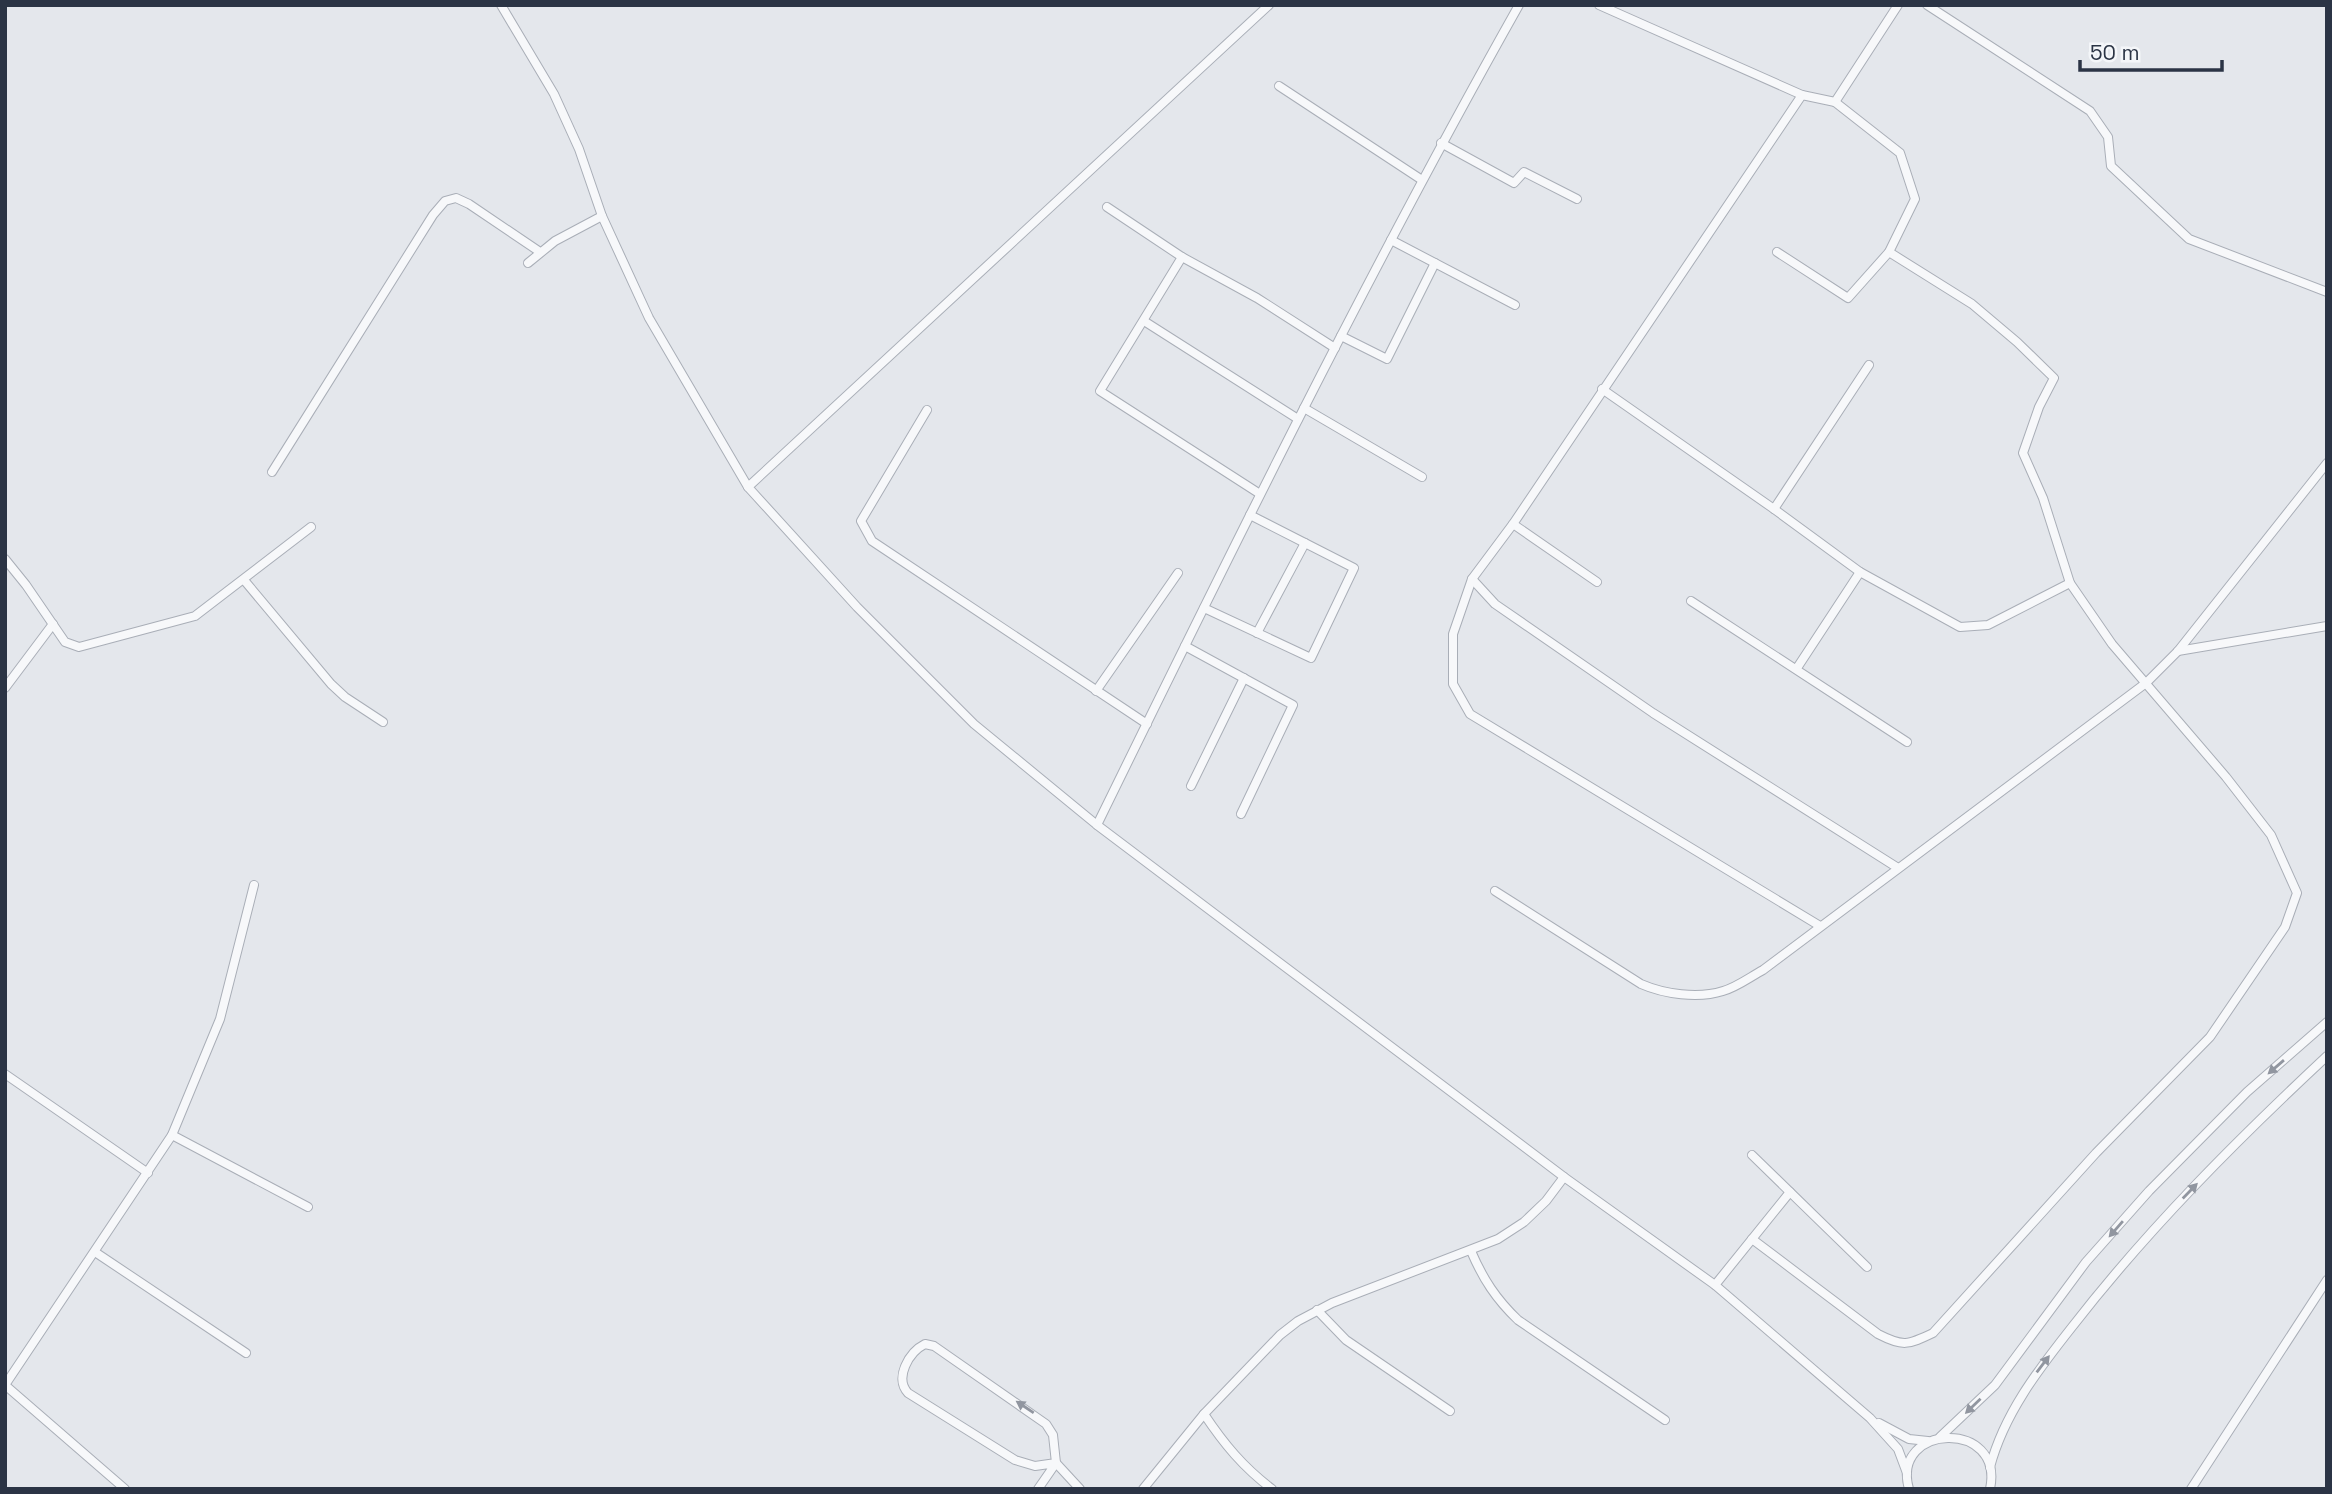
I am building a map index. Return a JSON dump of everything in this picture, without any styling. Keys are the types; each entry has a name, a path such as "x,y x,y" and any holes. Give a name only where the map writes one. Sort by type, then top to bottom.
{"lane":[{"path":"500,5 554,94 579,149 602,216 649,318 748,487 857,607 974,724 1097,825 1564,1177 1715,1285 1870,1418 1898,1449 1908,1473"},
{"path":"748,487 1269,5"},
{"path":"1097,825 1341,335 1441,144 1519,5"},
{"path":"1600,5 1802,95 1835,102 1900,153 1915,199 1889,252 1848,298 1777,252"},
{"path":"1835,102 1898,5"},
{"path":"1927,5 2090,111 2108,137 2111,166 2189,239 2327,292"},
{"path":"1279,86 1422,180"},
{"path":"1802,95 1513,524 1472,579 1453,634 1452,684 1470,714 1819,926"},
{"path":"1441,144 1514,183 1524,172 1577,199"},
{"path":"272,472 433,215 445,201 456,198 469,204 540,252"},
{"path":"1107,207 1182,257 1257,298 1335,348"},
{"path":"528,264 565,234 602,216"},
{"path":"1391,240 1515,305"},
{"path":"1752,1240 1878,1334 1894,1342 1912,1343 1933,1333 2096,1153 2210,1037 2285,927 2298,893 2272,835 2112,644 2070,583 2043,498 2023,453 2039,407 2054,378 1972,304 1889,252"},
{"path":"1182,257 1100,391 1260,494"},
{"path":"1341,335 1387,359 1435,263"},
{"path":"1144,321 1298,419"},
{"path":"1774,509 1869,365"},
{"path":"1602,389 1860,572 1960,626 1989,625 2070,583"},
{"path":"1304,408 1422,477"},
{"path":"927,410 861,521 872,541 1147,724"},
{"path":"1495,891 1641,984 1654,989 1694,995 1723,991 1763,970 2146,683 2178,651 2327,463"},
{"path":"1204,608 1311,658 1354,568 1250,515"},
{"path":"1513,524 1597,582"},
{"path":"5,559 65,642 71,646 86,646 195,616 311,527"},
{"path":"1256,633 1305,543"},
{"path":"1797,668 1860,572"},
{"path":"1096,691 1178,573"},
{"path":"1472,579 1495,604 1653,713 1898,868"},
{"path":"244,580 331,684 345,697 383,722"},
{"path":"1691,601 1908,742"},
{"path":"5,688 52,624"},
{"path":"2178,651 2327,626"},
{"path":"1185,646 1293,705 1241,814"},
{"path":"1191,786 1244,678"},
{"path":"125,1489 5,1385 172,1135 220,1018 254,885"},
{"path":"1940,1437 1995,1385 2086,1262 2149,1191 2247,1092 2327,1022"},
{"path":"1991,1488 1990,1467 2003,1429 2037,1371 2109,1279 2164,1218 2327,1056"},
{"path":"5,1074 148,1173"},
{"path":"172,1135 308,1207"},
{"path":"1752,1155 1867,1267"},
{"path":"1143,1489 1204,1414 1280,1335 1317,1310 1498,1239 1524,1222 1546,1201 1564,1177"},
{"path":"1715,1285 1790,1192"},
{"path":"1471,1251 1487,1285 1518,1320 1665,1420"},
{"path":"95,1252 246,1353"},
{"path":"2191,1489 2327,1280"},
{"path":"1317,1310 1346,1340 1450,1411"},
{"path":"1056,1463 1035,1466 1016,1460 908,1393 901,1384 901,1378 917,1349 925,1344 934,1346 1037,1416 1053,1435 1056,1463 1080,1489"},
{"path":"1204,1414 1225,1446 1250,1472 1272,1489"},
{"path":"1870,1418 1909,1439 1965,1439 1976,1446 1990,1467"},
{"path":"1908,1487 1908,1473 1914,1455 1928,1441"},
{"path":"1038,1489 1056,1463"}]}
